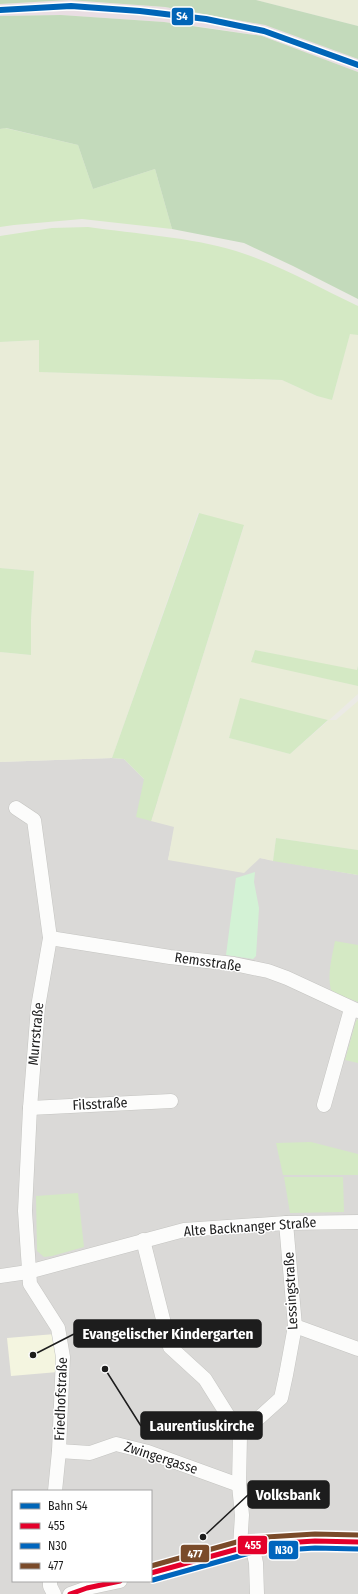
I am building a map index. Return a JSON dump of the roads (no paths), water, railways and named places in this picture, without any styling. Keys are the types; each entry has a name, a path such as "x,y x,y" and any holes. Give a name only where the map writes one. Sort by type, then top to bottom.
{"street":[{"name":"Murrstraße","path":"16,808 34,820 50,938 38,1007 30,1108 25,1211 28,1272"},
{"name":"Remsstraße","path":"50,938 234,964 268,971 287,978 355,1010"},
{"path":"324,1105 355,1010"},
{"name":"Filsstraße","path":"30,1108 170,1101"},
{"name":"Alte Backnanger Straße","path":"28,1272 184,1230 286,1223 358,1222"},
{"name":"Lessingstraße","path":"240,1435 281,1398 295,1326 286,1223"},
{"path":"143,1240 170,1347 204,1379 240,1435 239,1485 242,1515 246,1546 256,1563 257,1594"},
{"path":"0,1276 28,1272"},
{"name":"Friedhofstraße","path":"28,1272 30,1284 58,1328 63,1357 59,1451 55,1490"},
{"path":"295,1326 358,1349"},
{"name":"Zwingergasse","path":"59,1451 90,1452 116,1444 148,1452 239,1485"},
{"path":"152,1574 246,1546 315,1541 358,1542"},
{"path":"50,1582 50,1586 54,1594"},
{"path":"70,1594 87,1588 115,1582"}],"rail line":[{"name":"S4","path":"0,10 71,6 140,11 206,19 264,31 358,65"}],"place":[{"name":"Evangelischer Kindergarten","path":"33,1355"},
{"name":"Laurentiuskirche","path":"105,1369"},
{"name":"Volksbank","path":"203,1537"}]}
